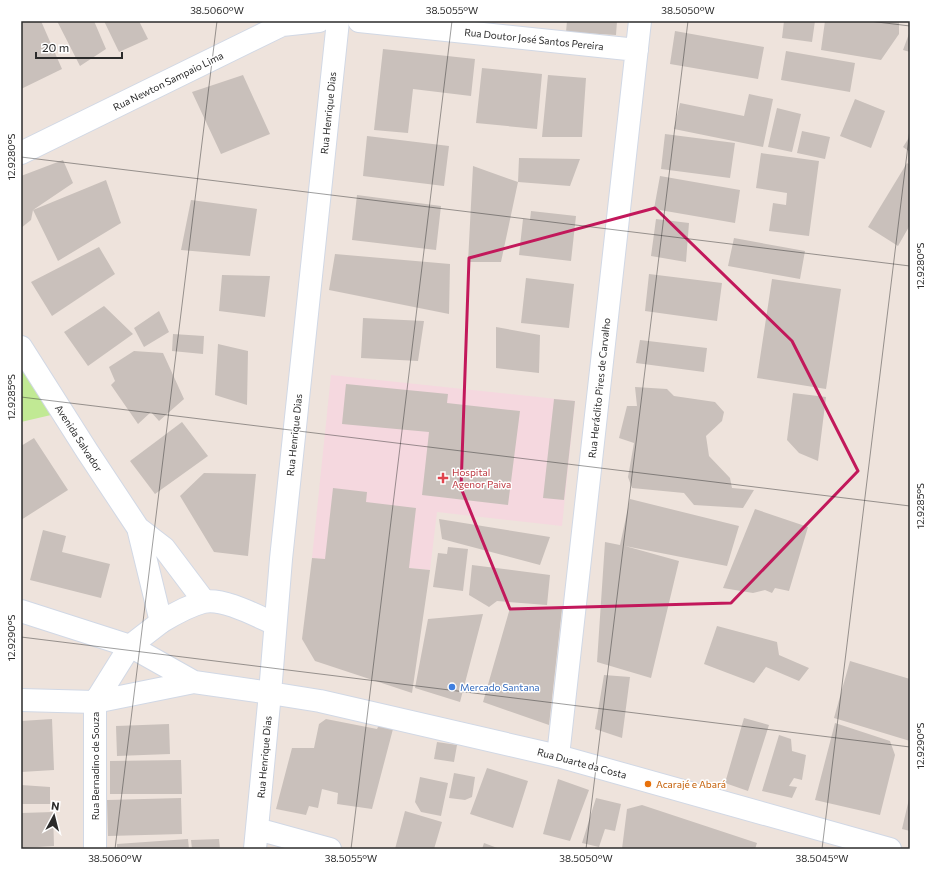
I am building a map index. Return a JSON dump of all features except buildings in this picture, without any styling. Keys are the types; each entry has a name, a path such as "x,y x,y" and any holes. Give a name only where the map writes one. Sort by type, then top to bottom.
{"street":[{"name":"Rua Newton Sampaio Lima","path":"21,153 280,23 319,21"},
{"name":"Rua Henrique Dias","path":"256,839 281,559 338,21"},
{"name":"Rua Doutor José Santos Pereira","path":"359,21 637,50"},
{"name":"Rua Heráclito Pires de Carvalho","path":"558,756 640,21"},
{"name":"Avenida Salvador","path":"21,348 78,438 138,528 164,548 204,601"},
{"name":"Avenida Salvador","path":"138,528 161,622"},
{"path":"130,646 161,622 180,610 204,601 225,602 275,624"},
{"path":"21,611 130,646 194,682"},
{"name":"Rua Bernadino de Souza","path":"95,849 95,702 130,646"},
{"path":"21,700 95,702 194,682"},
{"name":"Rua Duarte da Costa","path":"194,682 320,702 558,756 890,849"},
{"path":"256,839 330,849"}],"highlighted area":[{"path":"655,208 792,341 858,471 731,603 510,609 461,488 469,258"}],"shaded area":[{"name":"Hospital Agenor Paiva","path":"331,375 575,401 562,526 437,512 430,570 312,558"}],"green space":[{"path":"21,359 51,415 21,422"}],"place":[{"name":"Hospital Agenor Paiva","path":"443,478"},
{"name":"Mercado Santana","path":"452,687"},
{"name":"Acarajé e Abará","path":"648,784"}]}
